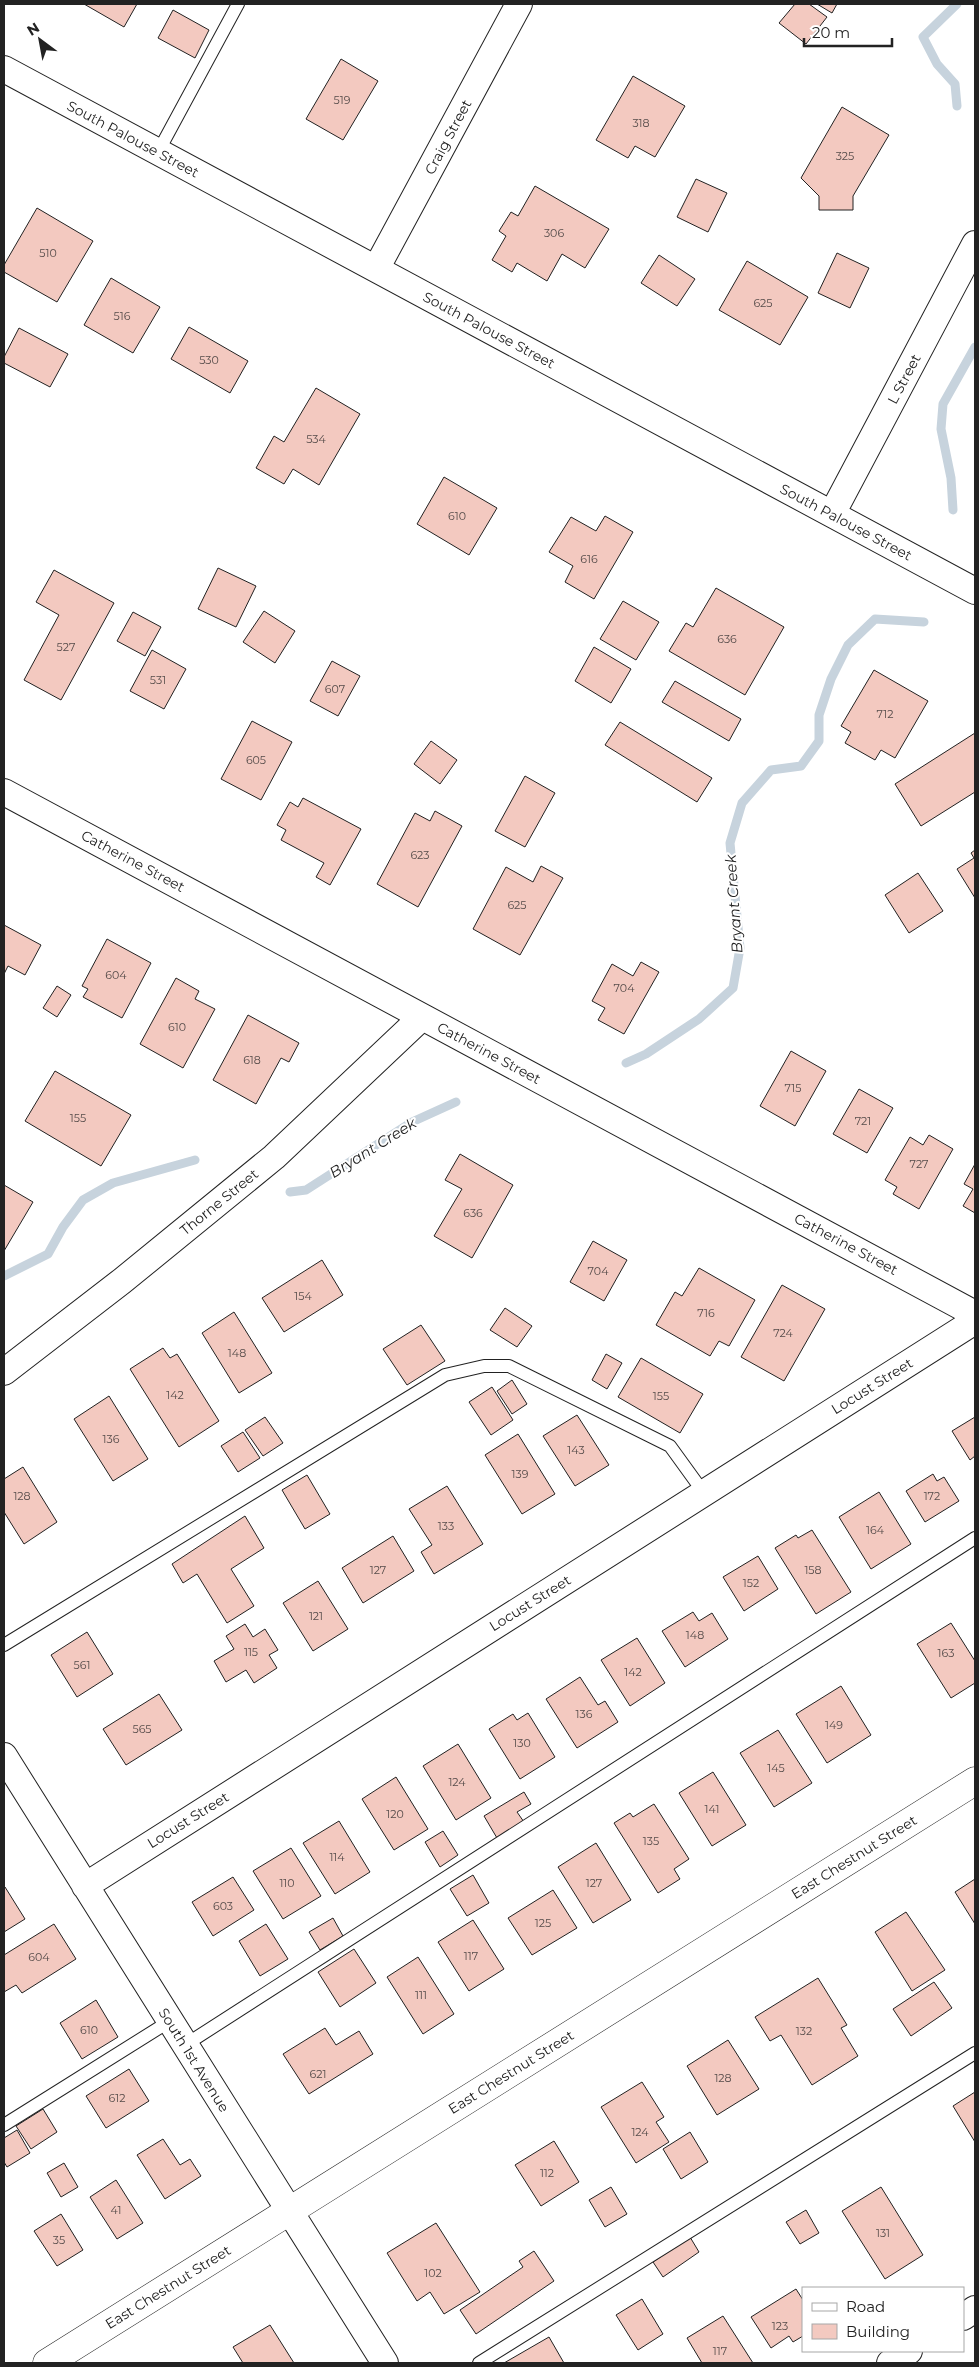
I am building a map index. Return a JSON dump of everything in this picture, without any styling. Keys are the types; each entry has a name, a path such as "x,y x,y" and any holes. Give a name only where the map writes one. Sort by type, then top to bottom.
{"main road":[{"name":"East Chestnut Street","path":"47,2363 975,1781"}],"street":[{"name":"Craig Street","path":"376,269 519,4"},
{"name":"South Palouse Street","path":"4,69 975,591"},
{"name":"L Street","path":"832,514 975,244"},
{"name":"Catherine Street","path":"4,792 975,1314"},
{"name":"Thorne Street","path":"4,1372 122,1281 274,1157 422,1017"},
{"name":"Locust Street","path":"85,1886 975,1321"},
{"name":"South 1st Avenue","path":"4,1756 385,2363"},
{"path":"964,2316 975,2309"},
{"path":"890,2363 908,2352"}],"lane":[{"path":"158,152 238,4"},
{"path":"4,1645 445,1375 484,1366 509,1366 670,1446 704,1493"},
{"path":"185,2045 975,1538"},
{"path":"4,2125 170,2021"},
{"path":"479,2363 975,2052"}],"building":[{"path":"84,4 137,4 124,27"},
{"path":"795,4 809,4 827,17 806,44 779,23"},
{"path":"817,4 837,4 832,13"},
{"path":"173,10 209,30 195,58 158,38"},
{"path":"341,59 378,81 343,140 306,119"},
{"path":"633,76 685,106 655,157 635,146 628,158 596,140"},
{"path":"842,107 889,135 853,196 853,210 819,210 819,196 801,178"},
{"path":"696,179 727,193 708,232 677,217"},
{"path":"535,186 609,229 585,268 562,254 547,281 517,263 512,272 492,260 506,236 499,231 511,212 518,216"},
{"path":"37,208 93,241 57,302 4,272 4,265"},
{"path":"837,253 869,268 850,308 818,293"},
{"path":"659,255 695,279 677,306 641,283"},
{"path":"747,261 808,297 780,345 719,310"},
{"path":"111,278 160,307 133,353 84,325"},
{"path":"189,327 248,361 230,393 171,359"},
{"path":"19,328 68,354 50,387 4,363 4,357"},
{"path":"316,388 360,414 319,485 293,469 284,484 256,468 274,436 284,442"},
{"path":"444,477 497,508 469,555 417,524"},
{"path":"605,516 633,532 594,599 565,582 573,566 549,552 571,517 596,531"},
{"path":"218,568 256,586 236,627 198,609"},
{"path":"54,570 114,603 61,700 24,680 59,615 36,602"},
{"path":"716,588 784,627 745,695 669,651 686,623 693,627"},
{"path":"623,601 659,622 636,660 600,639"},
{"path":"264,611 295,631 275,663 243,642"},
{"path":"133,612 161,627 145,656 117,641"},
{"path":"594,647 631,669 611,703 575,681"},
{"path":"152,650 186,669 164,709 130,691"},
{"path":"332,661 360,676 338,716 310,701"},
{"path":"874,670 928,701 895,758 881,750 875,760 845,743 851,732 841,726"},
{"path":"675,681 741,719 729,741 662,702"},
{"path":"252,721 292,742 261,800 221,779"},
{"path":"620,722 712,778 697,802 605,745"},
{"path":"975,733 975,792 921,826 895,784"},
{"path":"431,741 457,760 440,784 414,764"},
{"path":"525,776 555,793 525,847 495,831"},
{"path":"303,798 361,829 330,885 316,877 324,863 281,840 286,830 277,825 290,802 298,807"},
{"path":"435,811 462,826 418,907 377,884 415,813 430,821"},
{"path":"975,850 975,898 957,869 974,858 971,853"},
{"path":"541,866 563,878 520,955 473,929 506,867 533,882"},
{"path":"918,873 943,911 909,933 885,895"},
{"path":"4,925 41,945 25,975 8,966 4,974"},
{"path":"107,939 151,963 122,1018 83,997 88,989 82,986"},
{"path":"641,962 659,972 624,1034 598,1020 605,1008 592,1001 612,964 633,976"},
{"path":"176,978 199,991 195,999 215,1009 183,1068 140,1044"},
{"path":"57,986 71,995 57,1017 43,1008"},
{"path":"248,1015 299,1043 289,1062 281,1058 256,1104 213,1080"},
{"path":"791,1051 826,1071 795,1126 760,1106"},
{"path":"55,1071 131,1115 101,1166 25,1121"},
{"path":"859,1089 893,1108 867,1153 833,1134"},
{"path":"929,1135 953,1149 919,1209 893,1194 897,1187 885,1180 910,1137 923,1145"},
{"path":"460,1154 513,1185 472,1258 434,1236 462,1189 445,1180"},
{"path":"975,1164 975,1213 963,1206 973,1189 964,1184"},
{"path":"4,1185 33,1202 4,1251"},
{"path":"593,1241 627,1260 604,1301 570,1282"},
{"path":"322,1260 343,1295 284,1332 262,1298"},
{"path":"699,1268 755,1300 729,1346 719,1341 710,1356 656,1325 675,1292 682,1296"},
{"path":"782,1285 825,1309 784,1381 741,1357"},
{"path":"505,1308 532,1326 517,1347 490,1330"},
{"path":"234,1312 272,1373 239,1393 202,1333"},
{"path":"421,1325 445,1361 407,1385 383,1349"},
{"path":"163,1348 170,1358 177,1354 219,1421 179,1447 130,1369"},
{"path":"606,1354 622,1363 607,1389 592,1380"},
{"path":"641,1358 703,1394 680,1433 618,1397"},
{"path":"512,1380 527,1404 512,1414 497,1391"},
{"path":"492,1387 513,1420 491,1435 469,1402"},
{"path":"109,1396 148,1459 113,1481 74,1419"},
{"path":"577,1415 609,1465 575,1486 543,1436"},
{"path":"265,1417 283,1443 263,1456 245,1430"},
{"path":"975,1417 975,1456 970,1460 952,1431"},
{"path":"243,1432 260,1458 238,1472 221,1446"},
{"path":"518,1434 555,1494 522,1514 485,1455"},
{"path":"23,1467 57,1522 24,1544 4,1512 4,1479"},
{"path":"933,1474 937,1481 944,1477 959,1501 925,1522 906,1491"},
{"path":"307,1475 330,1514 305,1529 282,1490"},
{"path":"447,1486 483,1544 434,1574 421,1552 432,1545 409,1509"},
{"path":"879,1492 911,1544 871,1569 839,1517"},
{"path":"245,1516 264,1548 231,1569 254,1606 227,1623 197,1574 183,1583 172,1564"},
{"path":"812,1530 851,1592 816,1614 775,1548 796,1535 798,1538"},
{"path":"393,1536 414,1571 363,1603 342,1568"},
{"path":"758,1556 778,1589 744,1611 723,1577"},
{"path":"318,1581 348,1629 313,1651 283,1603"},
{"path":"693,1612 699,1621 712,1613 728,1639 685,1667 662,1631"},
{"path":"951,1623 975,1661 975,1683 951,1698 917,1644"},
{"path":"245,1624 253,1637 265,1629 278,1650 269,1655 277,1668 254,1683 246,1670 226,1682 214,1661 234,1649 226,1636"},
{"path":"87,1632 113,1674 77,1697 51,1655"},
{"path":"637,1638 665,1683 630,1706 601,1660"},
{"path":"580,1677 598,1705 605,1701 618,1722 577,1748 546,1699"},
{"path":"841,1686 871,1735 827,1763 796,1714"},
{"path":"159,1694 182,1730 126,1765 103,1729"},
{"path":"528,1713 555,1757 520,1779 489,1729 513,1714 517,1720"},
{"path":"778,1730 812,1783 774,1807 740,1753"},
{"path":"458,1744 491,1798 456,1820 423,1766"},
{"path":"713,1772 746,1825 712,1846 679,1793"},
{"path":"396,1777 428,1829 394,1850 362,1799"},
{"path":"524,1792 531,1804 517,1812 524,1822 497,1838 484,1816"},
{"path":"654,1804 689,1859 674,1869 680,1879 658,1893 614,1823 630,1813 633,1817"},
{"path":"339,1821 370,1872 335,1894 303,1843"},
{"path":"443,1831 458,1855 440,1867 425,1842"},
{"path":"596,1843 631,1900 593,1923 558,1867"},
{"path":"291,1848 321,1896 283,1919 253,1871"},
{"path":"473,1875 489,1903 467,1916 450,1889"},
{"path":"233,1877 254,1910 213,1936 192,1902"},
{"path":"975,1879 975,1924 955,1892"},
{"path":"4,1888 25,1919 4,1932"},
{"path":"553,1890 577,1928 532,1955 508,1918"},
{"path":"906,1912 945,1970 912,1991 875,1932"},
{"path":"333,1918 343,1936 320,1950 309,1932"},
{"path":"473,1920 504,1969 469,1991 438,1942"},
{"path":"54,1924 76,1959 22,1993 16,1985 4,1992 4,1955"},
{"path":"266,1924 288,1959 260,1976 239,1941"},
{"path":"354,1949 376,1983 340,2007 318,1972"},
{"path":"418,1957 454,2014 423,2034 387,1977"},
{"path":"818,1978 847,2025 841,2028 858,2056 812,2085 781,2035 770,2041 755,2017"},
{"path":"934,1982 952,2008 911,2036 893,2009"},
{"path":"96,2000 118,2037 82,2059 60,2023"},
{"path":"325,2028 336,2045 359,2031 373,2054 309,2094 283,2054"},
{"path":"728,2040 759,2089 717,2115 687,2066"},
{"path":"129,2069 149,2101 106,2128 86,2096"},
{"path":"642,2082 664,2117 656,2122 669,2142 636,2163 601,2107"},
{"path":"975,2092 975,2142 953,2106"},
{"path":"43,2109 57,2132 31,2149 16,2126"},
{"path":"17,2130 30,2153 7,2167 4,2162 4,2138"},
{"path":"690,2132 708,2162 681,2179 663,2149"},
{"path":"163,2139 180,2165 190,2159 201,2176 165,2199 137,2155"},
{"path":"554,2141 579,2182 541,2206 515,2165"},
{"path":"64,2163 78,2187 61,2197 47,2173"},
{"path":"116,2180 143,2223 117,2239 90,2197"},
{"path":"611,2187 627,2214 605,2227 589,2200"},
{"path":"881,2187 923,2255 885,2279 842,2211"},
{"path":"806,2210 819,2233 800,2244 786,2222"},
{"path":"61,2214 83,2250 57,2266 34,2231"},
{"path":"436,2223 480,2292 444,2314 430,2292 417,2301 387,2253"},
{"path":"690,2237 699,2252 663,2277 653,2262"},
{"path":"534,2251 554,2281 476,2334 460,2310 523,2267 519,2261"},
{"path":"796,2289 802,2298 802,2337 793,2342 789,2336 771,2348 751,2317"},
{"path":"642,2299 663,2334 638,2350 616,2315"},
{"path":"723,2316 753,2363 702,2363 687,2338"},
{"path":"270,2325 294,2363 243,2363 233,2347"},
{"path":"549,2337 564,2363 504,2363"}],"waterway":[{"name":"Bryant Creek","path":"957,4 923,37 937,64 955,84 957,106"},
{"name":"Bryant Creek","path":"953,510 951,478 941,429 943,404 975,347"},
{"name":"Bryant Creek","path":"626,1063 646,1054 699,1019 733,988 740,948 730,843 742,803 771,770 801,766 819,741 819,715 831,679 848,645 875,619 924,622"},
{"name":"Bryant Creek","path":"290,1192 306,1190 412,1122 456,1102"},
{"name":"Bryant Creek","path":"4,1276 48,1254 63,1227 83,1200 113,1183 195,1160"}]}
